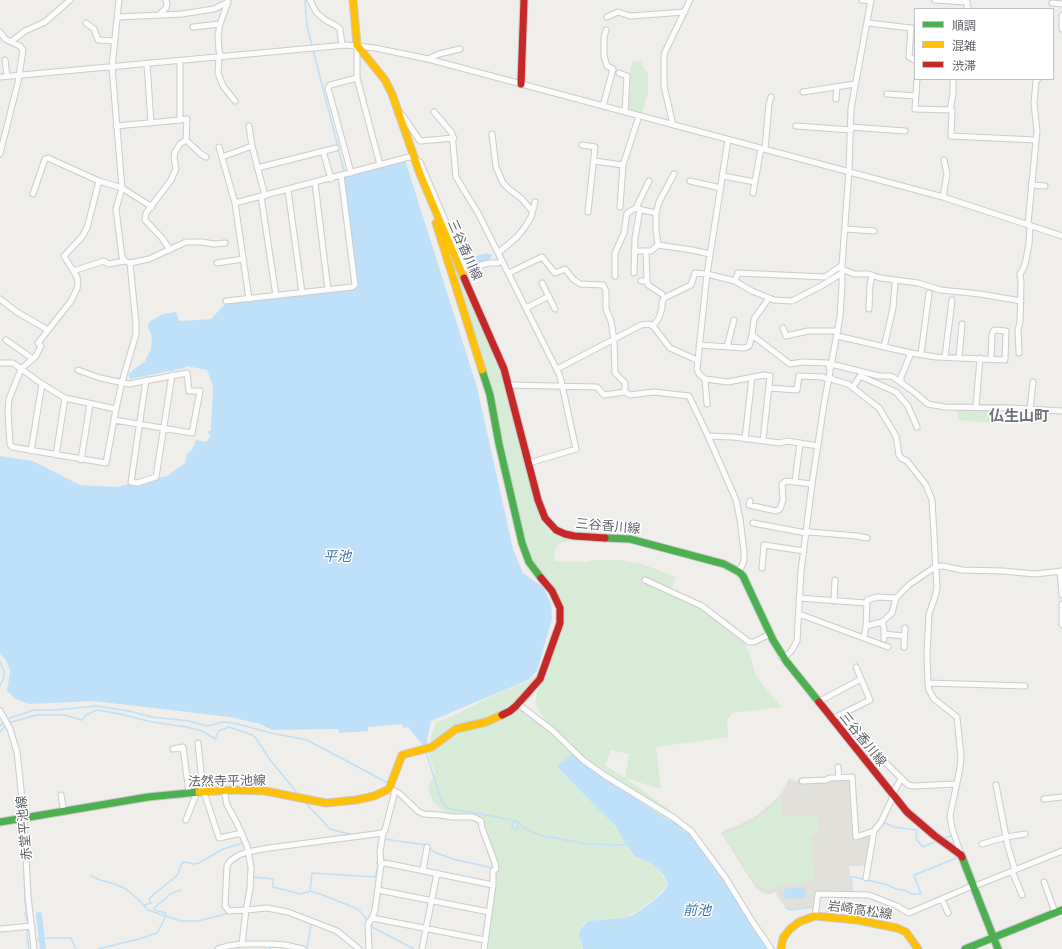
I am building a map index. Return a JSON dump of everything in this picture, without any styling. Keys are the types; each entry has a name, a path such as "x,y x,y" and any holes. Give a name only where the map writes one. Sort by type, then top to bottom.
{"main road":[{"path":"353,0 357,45"},
{"path":"521,84 524,0"},
{"name":"三谷香川線","path":"357,45 385,80 434,209 497,351 509,385 528,463 544,518 556,530 565,534 574,536 630,539 724,564 739,572 743,576 782,657 907,812 923,827 961,855"},
{"path":"392,790 402,755 430,748 456,729 486,722 510,711 518,704 540,679 560,623 560,608 552,591 536,573 529,562 522,543 499,444 488,387 433,213 434,209"},
{"name":"法然寺平池線","path":"0,822 148,797 224,790 269,792 326,803 337,803 366,798 392,790"},
{"path":"961,855 998,949"},
{"path":"965,949 1059,911"},
{"name":"岩崎高松線","path":"781,949 783,938 790,929 799,922 815,916 857,920 897,928 906,932 918,949"}],"street":[{"path":"12,41 25,30 45,22 70,0"},
{"path":"99,181 87,228 82,237 64,256 74,271 78,282 77,289 71,301 38,343 41,346 36,356 21,369 9,399 10,444 12,447 31,451 106,463 122,382 136,334 128,262 122,257 116,209 122,188 112,67 119,0"},
{"path":"160,14 167,5 166,0"},
{"path":"310,0 316,12 325,20 340,29 342,45"},
{"path":"673,125 664,86 664,57 690,0"},
{"path":"782,657 796,644 799,598 812,484 841,304 852,108 855,84 868,23 871,1 862,0"},
{"path":"935,0 967,2 968,8"},
{"path":"118,17 182,14 214,9 229,1"},
{"path":"229,1 220,24 218,36 220,56 218,73 223,86 235,101"},
{"path":"1052,4 1062,4"},
{"path":"606,17 618,12 630,16 685,12"},
{"path":"1062,15 1062,29"},
{"path":"86,23 94,29 98,40 115,41"},
{"path":"868,23 911,28 909,57 914,60"},
{"path":"193,27 220,24"},
{"path":"603,106 613,69 607,66 604,56 604,38 606,30"},
{"path":"0,32 5,39 12,41 23,50 19,75 0,154"},
{"path":"357,45 357,78 380,165"},
{"path":"0,77 316,47 357,45 428,59 943,197 1062,236"},
{"path":"428,59 439,54 460,49"},
{"path":"5,60 7,76"},
{"path":"180,61 180,120"},
{"path":"147,64 151,123"},
{"path":"619,73 627,76 625,112"},
{"path":"351,173 328,88 330,85 357,78"},
{"path":"917,80 915,109 950,110"},
{"path":"953,80 953,94 950,110 952,110 951,136 1036,140"},
{"path":"1019,353 1018,330 1021,283 1020,274 1024,267 1029,244 1031,185 1037,131 1034,104 1037,80"},
{"path":"803,92 855,84"},
{"path":"836,99 837,87"},
{"path":"887,94 916,96"},
{"path":"753,193 763,149 771,97"},
{"path":"398,111 404,116 420,141 454,138"},
{"path":"434,112 452,133 454,138 456,177 478,213 560,376 576,449 528,463"},
{"path":"620,207 623,165 639,116"},
{"path":"116,126 187,119 186,140 206,157"},
{"path":"248,126 263,196 276,296"},
{"path":"796,126 905,131"},
{"path":"492,134 496,167 504,183 509,190 522,199 532,211"},
{"path":"170,250 162,238 145,220 146,213 171,180 176,169 174,157 175,152 180,144 186,140"},
{"path":"728,140 707,274 697,360 699,374 705,379 728,382 764,375 770,376 763,441"},
{"path":"582,145 595,147 588,212"},
{"path":"222,157 252,146"},
{"path":"219,147 235,203 249,299"},
{"path":"257,168 336,148"},
{"path":"323,151 331,178"},
{"path":"235,203 414,157 420,162 466,269 502,261"},
{"path":"33,194 45,159 48,158 99,181 122,188 152,207"},
{"path":"943,197 947,174 944,160"},
{"path":"594,161 623,165"},
{"path":"658,245 656,213 659,202 674,174"},
{"path":"226,301 352,287 355,284 342,175"},
{"path":"723,176 755,182"},
{"path":"634,274 634,251 638,209 649,181"},
{"path":"690,181 721,188"},
{"path":"315,183 328,290"},
{"path":"1031,185 1045,186"},
{"path":"288,190 302,293"},
{"path":"498,254 517,237 531,217 535,202"},
{"path":"615,276 615,253 624,233 627,213 638,209 656,213"},
{"path":"845,229 874,230"},
{"path":"74,271 104,261 108,264 149,258 186,242 214,244 226,243"},
{"path":"658,245 710,254"},
{"path":"634,251 652,251 658,245"},
{"path":"646,251 648,285 662,294"},
{"path":"508,273 542,257 555,272 565,269 573,279 580,284 603,285 606,291 606,309 611,321 614,340 615,373 625,383 625,392"},
{"path":"217,263 243,259"},
{"path":"653,326 659,318 664,298 691,285 695,273 707,274 736,281 752,291 774,300 792,301 821,286 842,269"},
{"path":"736,281 738,273 825,277 842,269 854,274 872,275 880,278 918,283 941,290 980,294 1020,301"},
{"path":"869,309 872,275"},
{"path":"641,281 647,281"},
{"path":"542,283 555,309"},
{"path":"884,347 893,308 895,283"},
{"path":"921,354 928,294"},
{"path":"526,308 549,296"},
{"path":"699,345 744,348 749,346 754,319 770,298"},
{"path":"0,299 17,312 48,330"},
{"path":"944,357 952,300"},
{"path":"727,347 734,320"},
{"path":"557,369 641,325 649,324 653,326 670,348 697,360"},
{"path":"959,357 962,324"},
{"path":"783,328 786,336 808,331 837,334 911,353 944,357 1005,360 1006,331 994,330 992,334 991,359"},
{"path":"752,335 790,364 803,362 828,363 831,367 879,376 890,376 902,382 928,404 1062,411"},
{"path":"6,340 33,359"},
{"path":"902,382 901,377 911,353"},
{"path":"976,406 980,358"},
{"path":"0,363 13,363 42,384 65,398 116,409"},
{"path":"78,370 100,378 129,384 187,373 189,391 200,391 192,433 114,420"},
{"path":"146,380 131,482 137,483 156,477 172,375"},
{"path":"769,388 797,390 799,376 823,377 848,384 853,387 879,408 896,436 899,455 910,464 930,491 933,505 936,592 930,614 927,655 928,683 929,690 934,699 957,717 961,757 950,816 952,828 961,855"},
{"path":"853,387 860,376 896,392 908,406 917,427"},
{"path":"745,439 752,377"},
{"path":"705,379 707,404"},
{"path":"1030,410 1032,382"},
{"path":"31,451 42,384"},
{"path":"509,385 597,387 604,395 625,392 630,395 654,392 689,396 736,500 740,519 744,561 739,572"},
{"path":"56,455 65,398"},
{"path":"81,460 90,404"},
{"path":"708,436 763,441 787,441 818,446"},
{"path":"795,482 800,443"},
{"path":"750,500 749,505 776,511 780,509 783,500 782,484 786,481 812,484"},
{"path":"753,523 806,534 810,532 866,538"},
{"path":"762,568 764,545 804,551"},
{"path":"866,626 882,622 892,613 896,598 910,584 935,567 943,566 962,570 1003,571 1035,574 1061,571 1062,596"},
{"path":"645,580 702,606 749,642 754,642 770,634"},
{"path":"834,601 835,580"},
{"path":"864,637 867,600 877,597 896,598"},
{"path":"799,598 866,603"},
{"path":"1062,604 1062,625"},
{"path":"799,614 888,647"},
{"path":"882,622 884,636 904,636"},
{"path":"904,647 905,628"},
{"path":"832,719 870,700 856,667"},
{"path":"818,702 861,679"},
{"path":"928,683 1025,686"},
{"path":"518,704 552,730 583,760 604,775 674,818 691,831 724,877 771,949"},
{"name":"赤堂平池線","path":"0,711 10,729 17,752 24,818 28,896 34,949"},
{"path":"845,735 869,746 908,785 957,784"},
{"path":"198,743 202,792 219,838 242,833"},
{"path":"173,749 183,747 183,765 189,793"},
{"path":"838,767 839,778"},
{"path":"802,781 852,777 856,837 874,831"},
{"path":"866,878 874,831 881,822 892,799 892,795 901,779"},
{"path":"996,785 1014,871 1022,895"},
{"path":"224,790 226,805 242,833 247,846 251,867 250,889 242,944"},
{"path":"369,949 368,924 372,918 378,890 380,852 392,790 399,793 419,812 424,814 452,817 473,817 481,821 483,832 496,869 494,871 484,949"},
{"path":"186,820 202,792"},
{"path":"61,796 64,812"},
{"path":"1044,800 1062,797"},
{"path":"213,820 219,818"},
{"path":"228,830 230,836"},
{"path":"359,949 338,931 288,912 267,908 229,911 226,908 227,866 228,862 238,855 248,852 383,833"},
{"path":"982,844 1006,837 1025,834"},
{"path":"423,870 427,847"},
{"path":"815,916 818,894 869,895 897,906 909,913 973,886 1062,852"},
{"path":"380,862 493,885"},
{"path":"422,949 437,873"},
{"path":"1044,882 1059,911"},
{"path":"378,890 489,912"},
{"path":"942,899 948,914"},
{"path":"372,918 485,940"},
{"path":"0,929 32,926"},
{"path":"218,949 242,944 278,944 303,949"}],"shaded area":[{"path":"789,778 794,781 800,781 800,783 851,780 854,835 856,840 868,836 870,839 865,866 849,866 852,892 816,891 814,907 790,910 786,908 775,892 767,894 756,888 721,833 756,816 774,801 783,791"}],"green space":[{"path":"632,61 641,62 645,70 648,72 648,96 646,97 642,113 628,109 627,100 631,89 629,81"},
{"path":"443,238 499,364 540,520 551,533 572,541 562,542 556,547 554,561 586,562 593,560 620,560 642,564 676,577 670,593 728,620 740,635 750,655 756,676 781,707 732,713 727,720 728,737 656,747 661,789 625,778 667,808 692,829 716,874 662,825 625,842 625,845 636,858 652,864 662,874 667,885 651,902 632,914 622,918 587,921 579,929 582,949 486,949 494,899 496,866 476,820 466,816 449,815 434,803 428,789 435,773 428,751 456,731 500,718 524,704 570,752 575,747 545,720 535,704 537,691 548,674 561,624 550,586 551,575 549,586 529,561 500,443","holes":["611,750 629,754 625,778 605,765","558,766 654,815 620,833 601,811 557,768"]},
{"path":"958,409 991,410 991,423 958,420"},
{"path":"537,674 533,684 502,713 489,719 458,726 446,731 439,741 430,745 430,739 436,722 448,718 505,690 528,681"},
{"path":"781,797 783,817 817,815 819,835 811,836 815,881 774,886 769,890 763,889 755,883 723,834 740,828 757,818"}],"water":[{"name":"平池","path":"405,160 477,387 513,549 523,573 543,587 551,603 552,619 537,671 528,680 431,721 427,740 428,746 423,747 408,727 404,728 401,724 368,727 368,731 339,733 338,729 272,730 260,724 230,717 94,701 29,704 16,699 7,691 10,671 6,660 0,654 0,456 33,461 80,485 116,487 167,476 185,463 187,454 192,450 196,440 206,442 211,436 207,432 211,430 213,387 207,370 186,366 185,368 130,379 128,374 145,361 151,349 152,336 148,327 149,322 163,314 176,312 179,321 211,319 226,303 357,288 344,176"},
{"path":"486,253 492,255 489,260 472,265 469,264 473,257"},
{"name":"前池","path":"572,754 602,777 666,819 676,823 684,832 693,834 768,949 583,949 579,935 580,929 588,921 623,918 633,915 651,903 668,885 663,874 652,864 636,857 626,845 617,828 557,767"},
{"path":"805,887 806,898 785,899 784,889"}],"waterway":[{"path":"305,0 307,26 344,171"},
{"path":"0,662 4,672 4,677 0,686"},
{"path":"7,719 34,710 56,710 96,706 129,711 152,717 189,721 207,726 223,722 234,723 271,733 307,740 388,783"},
{"path":"0,732 8,723 37,715 64,715 82,720 86,715 97,710 152,722 187,727 202,731 215,739 219,731 229,727 255,737 271,761 299,795"},
{"path":"0,726 4,721"},
{"path":"426,752 441,800 446,807 517,821 524,828 539,835 587,844 626,845"},
{"path":"304,801 330,829 353,835"},
{"path":"514,822 512,827 515,830 518,827 518,823"},
{"path":"883,822 894,827 917,830 916,839 923,847 937,841"},
{"path":"21,828 24,863"},
{"path":"942,839 953,835"},
{"path":"383,851 384,839 426,845"},
{"path":"144,905 151,903 149,899 178,874 182,863 199,863 223,849 243,843"},
{"path":"264,846 284,844"},
{"path":"429,847 434,852 453,859 493,868"},
{"path":"852,893 851,877 888,885 896,889 907,891 911,894 921,894 914,875 959,857"},
{"path":"223,894 225,866 228,860"},
{"path":"253,877 273,879 273,887 301,894 310,891 312,873 375,877 378,867"},
{"path":"24,868 25,903 27,911 25,913 28,923 27,936 29,949"},
{"path":"90,875 126,889 148,910 180,921 198,921 230,913"},
{"path":"98,949 157,933 166,913 155,910 154,908 172,893 181,890"},
{"path":"310,891 358,909 374,928 414,949"},
{"path":"786,908 790,910 814,907"},
{"path":"39,915 43,949"},
{"path":"307,949 311,923"},
{"path":"28,941 50,938 71,938 76,949"},
{"path":"270,949 271,947 275,947"}],"traffic: fast":[{"path":"482,370 490,395 499,444 522,543 529,562 541,578"},
{"path":"605,538 630,539 724,564 739,572 743,576 773,640 786,661 819,702"},
{"path":"0,822 148,797 199,792"},
{"path":"962,857 998,949"},
{"path":"965,949 1062,910"}],"traffic: slow":[{"path":"353,0 357,45 385,80 392,94 420,174 464,278"},
{"path":"436,223 482,370"},
{"path":"199,792 233,790 265,791 326,803 356,800 374,796 389,789 402,755 432,747 456,729 486,722 502,715"},
{"path":"781,949 783,938 790,929 799,922 815,916 857,920 897,928 906,932 918,949"}],"traffic: jam":[{"path":"521,84 524,0"},
{"path":"464,278 504,369 538,500 545,518 556,530 565,534 605,538"},
{"path":"502,715 516,706 540,679 560,623 560,608 552,591 541,578"},
{"path":"819,702 907,812 962,857"}],"district":[{"name":"仏生山町","path":"1019,416"}]}
